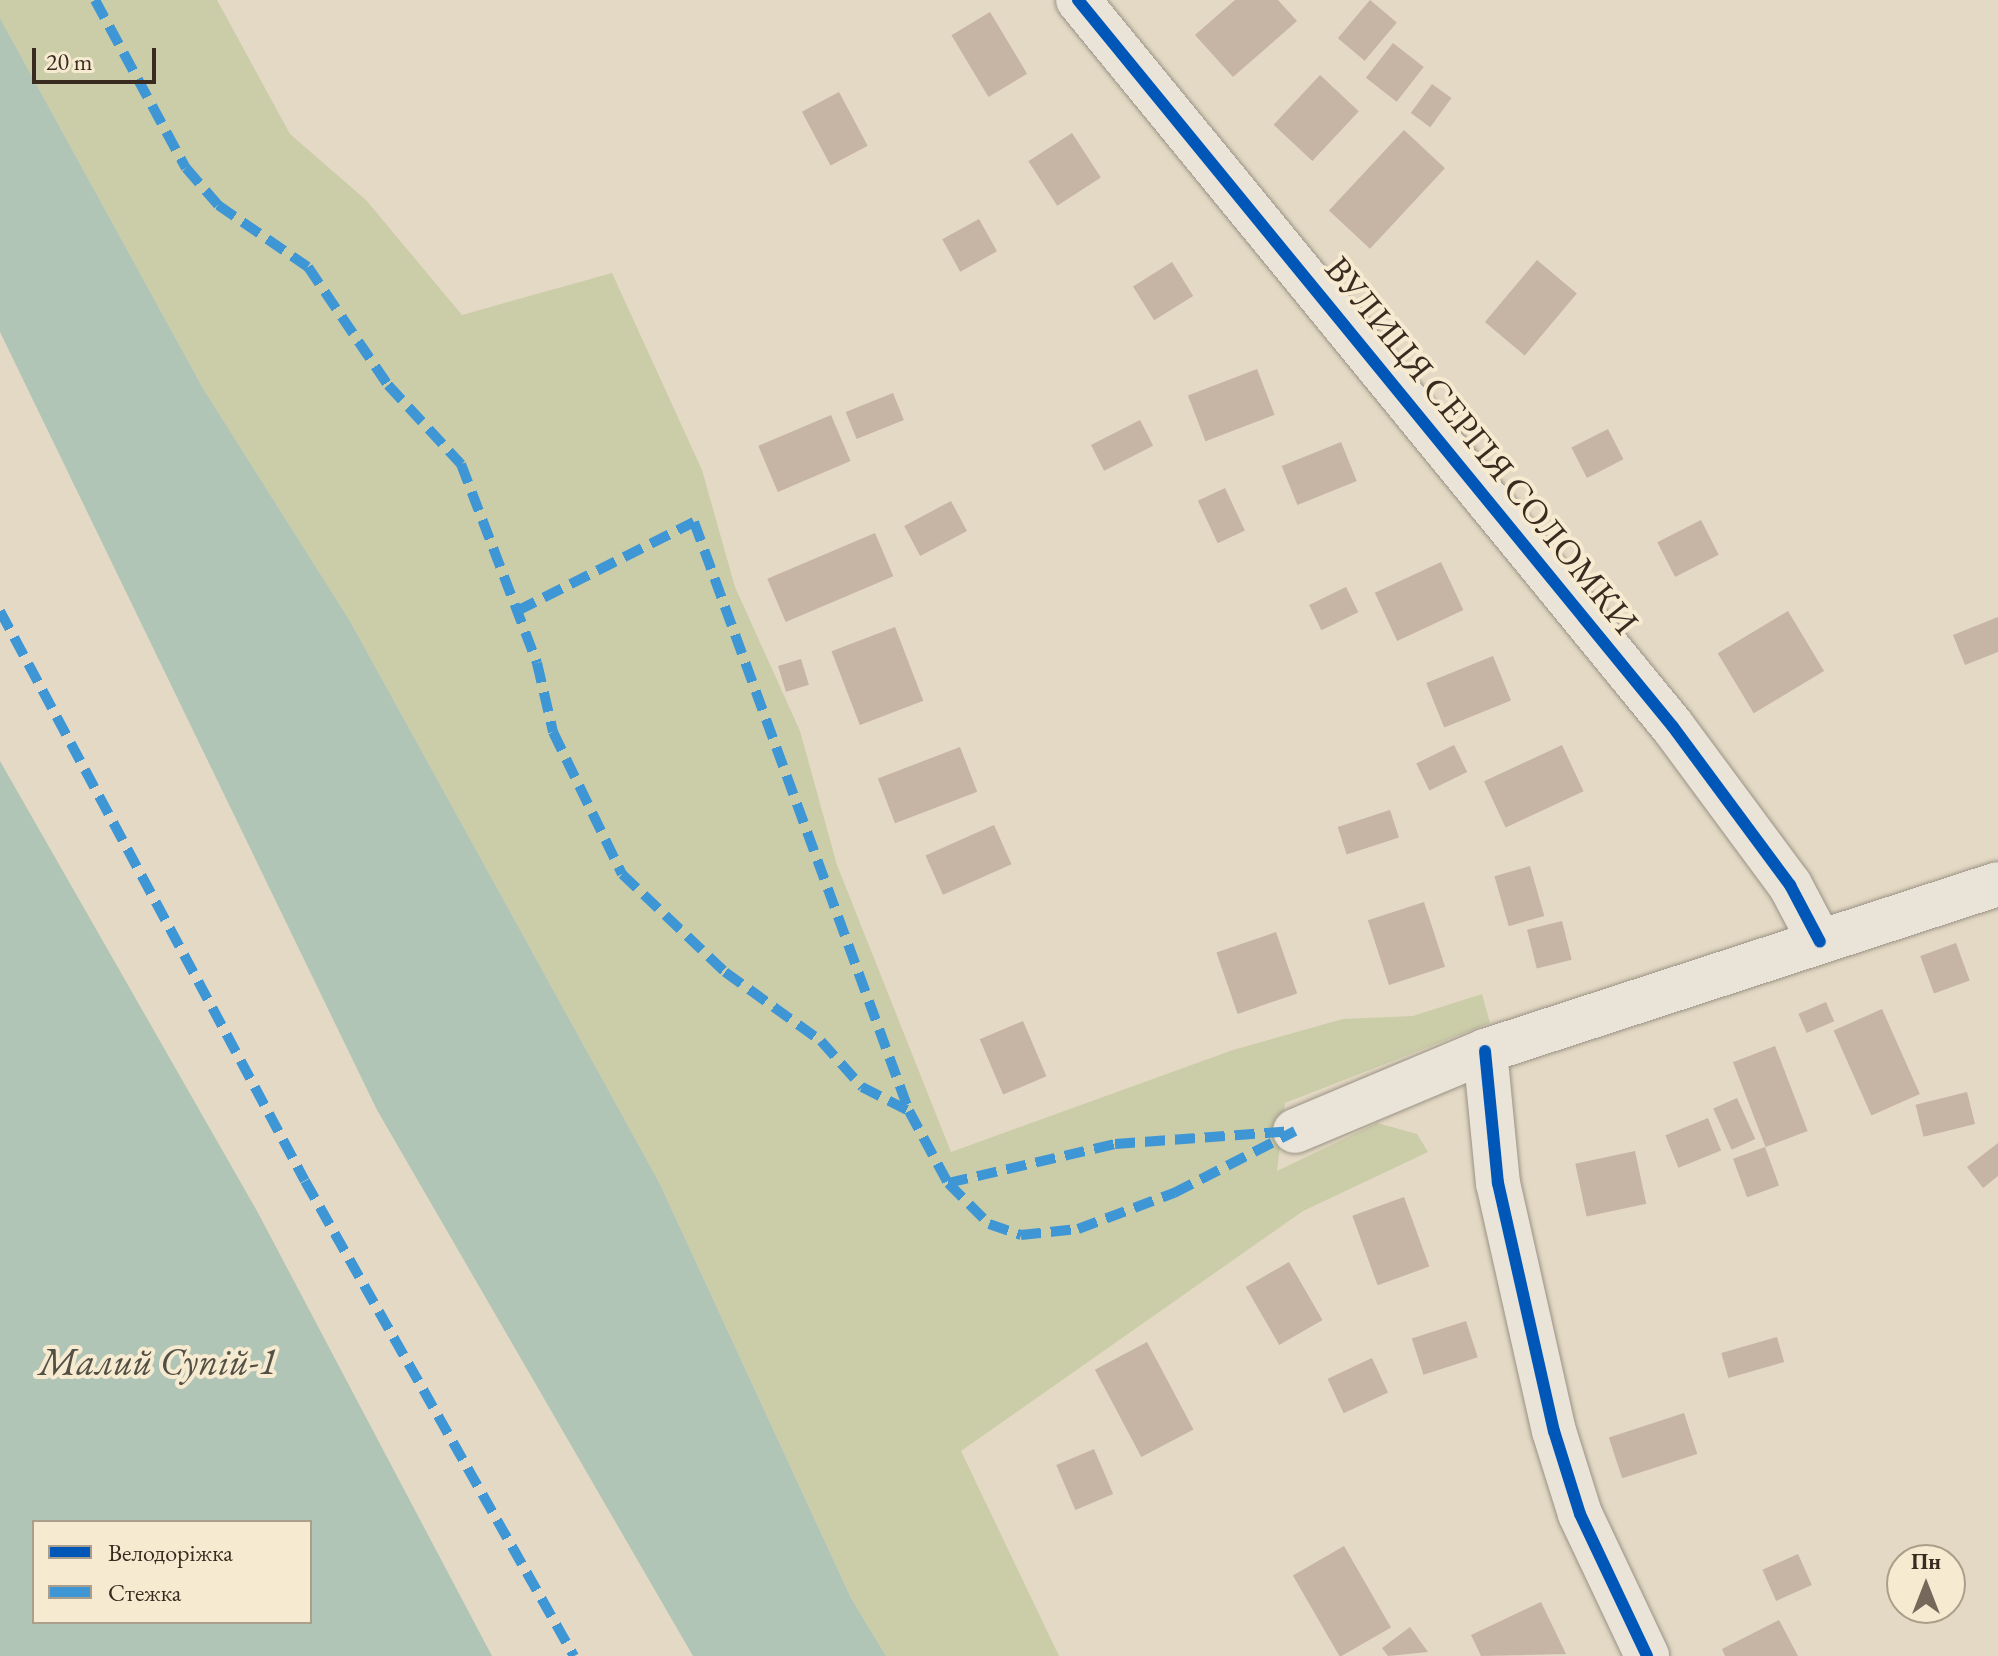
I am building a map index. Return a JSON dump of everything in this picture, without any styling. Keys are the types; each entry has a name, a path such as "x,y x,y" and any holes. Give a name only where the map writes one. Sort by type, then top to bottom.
{"street":[{"name":"ВУЛИЦЯ СЕРГІЯ СОЛОМКИ","path":"1078,0 1663,715 1790,885 1820,942"},
{"path":"1295,1131 1485,1051 1998,884"},
{"path":"1485,1051 1498,1183 1554,1431 1580,1514 1647,1656"}],"green space":[{"path":"0,0 217,0 290,134 366,200 462,315 612,273 702,470 735,587 800,731 837,865 951,1152 1233,1050 1343,1019 1413,1016 1482,994 1490,1023 1285,1103 1277,1171 1377,1123 1417,1134 1428,1152 1303,1211 961,1451 1059,1656 886,1656 851,1598 659,1182 350,621 204,390 0,18"}],"water":[{"path":"0,18 204,390 350,621 659,1182 851,1598 886,1656 693,1656 377,1110 0,332"},
{"name":"Малий Супій-1","path":"0,761 257,1211 492,1656 0,1656"}],"building":[{"path":"1235,0 1278,0 1297,21 1233,77 1195,35"},
{"path":"1370,0 1397,22 1365,61 1338,38"},
{"path":"990,12 1027,74 989,97 951,35"},
{"path":"1393,43 1424,67 1397,102 1366,78"},
{"path":"1320,75 1359,111 1312,161 1274,125"},
{"path":"1432,84 1451,98 1430,127 1411,113"},
{"path":"839,92 868,146 831,166 802,112"},
{"path":"1404,130 1445,168 1370,249 1329,210"},
{"path":"1072,133 1101,177 1057,206 1028,161"},
{"path":"979,219 997,251 960,272 942,239"},
{"path":"1537,260 1577,293 1525,355 1485,322"},
{"path":"1172,262 1193,296 1154,320 1133,286"},
{"path":"1257,369 1275,415 1205,441 1188,396"},
{"path":"893,393 904,420 857,439 846,412"},
{"path":"831,415 851,461 778,492 758,446"},
{"path":"1140,420 1153,446 1104,471 1091,445"},
{"path":"1608,429 1623,459 1587,478 1571,448"},
{"path":"1341,442 1357,481 1297,505 1282,466"},
{"path":"1225,488 1245,531 1218,543 1198,501"},
{"path":"951,501 967,531 920,556 904,526"},
{"path":"1701,520 1719,555 1675,577 1657,542"},
{"path":"875,533 893,576 786,622 767,579"},
{"path":"1441,562 1463,610 1397,641 1375,593"},
{"path":"1346,587 1358,612 1321,630 1309,605"},
{"path":"1788,611 1824,671 1754,713 1718,653"},
{"path":"1998,617 1998,652 1965,665 1953,635"},
{"path":"895,627 923,701 860,725 832,651"},
{"path":"1493,656 1511,701 1444,727 1426,683"},
{"path":"801,659 809,685 786,692 778,666"},
{"path":"1454,745 1467,772 1429,790 1416,763"},
{"path":"1562,745 1584,791 1506,828 1484,781"},
{"path":"960,747 977,792 895,823 878,779"},
{"path":"1390,810 1399,838 1347,855 1338,827"},
{"path":"994,825 1011,864 943,895 925,856"},
{"path":"1530,866 1544,916 1509,926 1494,876"},
{"path":"1424,902 1445,967 1389,985 1368,920"},
{"path":"1562,921 1572,960 1537,969 1527,930"},
{"path":"1276,932 1297,993 1238,1014 1216,953"},
{"path":"1956,943 1970,981 1934,994 1920,956"},
{"path":"1826,1002 1834,1021 1807,1033 1798,1014"},
{"path":"1882,1009 1920,1094 1871,1116 1834,1031"},
{"path":"1023,1021 1046,1076 1003,1095 980,1039"},
{"path":"1775,1046 1808,1131 1766,1147 1733,1062"},
{"path":"1967,1092 1975,1124 1924,1137 1916,1105"},
{"path":"1737,1098 1755,1139 1732,1150 1713,1109"},
{"path":"1708,1118 1721,1150 1678,1168 1665,1135"},
{"path":"1998,1143 1998,1176 1983,1188 1967,1167"},
{"path":"1765,1147 1779,1186 1747,1197 1733,1159"},
{"path":"1635,1151 1646,1204 1587,1217 1575,1164"},
{"path":"1404,1197 1429,1267 1378,1285 1352,1216"},
{"path":"1289,1262 1322,1320 1279,1345 1246,1287"},
{"path":"1466,1321 1478,1357 1424,1375 1412,1339"},
{"path":"1777,1337 1784,1362 1728,1378 1721,1353"},
{"path":"1147,1342 1193,1429 1141,1457 1095,1370"},
{"path":"1372,1358 1388,1392 1344,1413 1328,1379"},
{"path":"1684,1413 1697,1454 1622,1478 1609,1437"},
{"path":"1094,1449 1113,1494 1075,1510 1056,1465"},
{"path":"1344,1546 1391,1627 1339,1656 1293,1576"},
{"path":"1798,1554 1812,1585 1776,1601 1762,1570"},
{"path":"1541,1602 1566,1654 1481,1656 1471,1635"},
{"path":"1779,1620 1798,1656 1725,1656 1722,1649"},
{"path":"1410,1627 1428,1652 1388,1656 1382,1648"}],"marked path":[{"path":"95,0 186,168 218,205 308,267 388,385 461,464 537,663 553,732 622,874 725,972 821,1041 862,1087 909,1111"},
{"path":"517,611 694,522 909,1111 948,1183 989,1224 1021,1235 1078,1229 1174,1193 1295,1131"},
{"path":"0,611 305,1181 574,1656"},
{"path":"948,1183 1115,1144 1294,1131"}],"cycle path":[{"path":"1078,0 1673,727 1790,885 1820,942"},
{"path":"1485,1051 1498,1183 1554,1431 1580,1514 1647,1656"}]}
